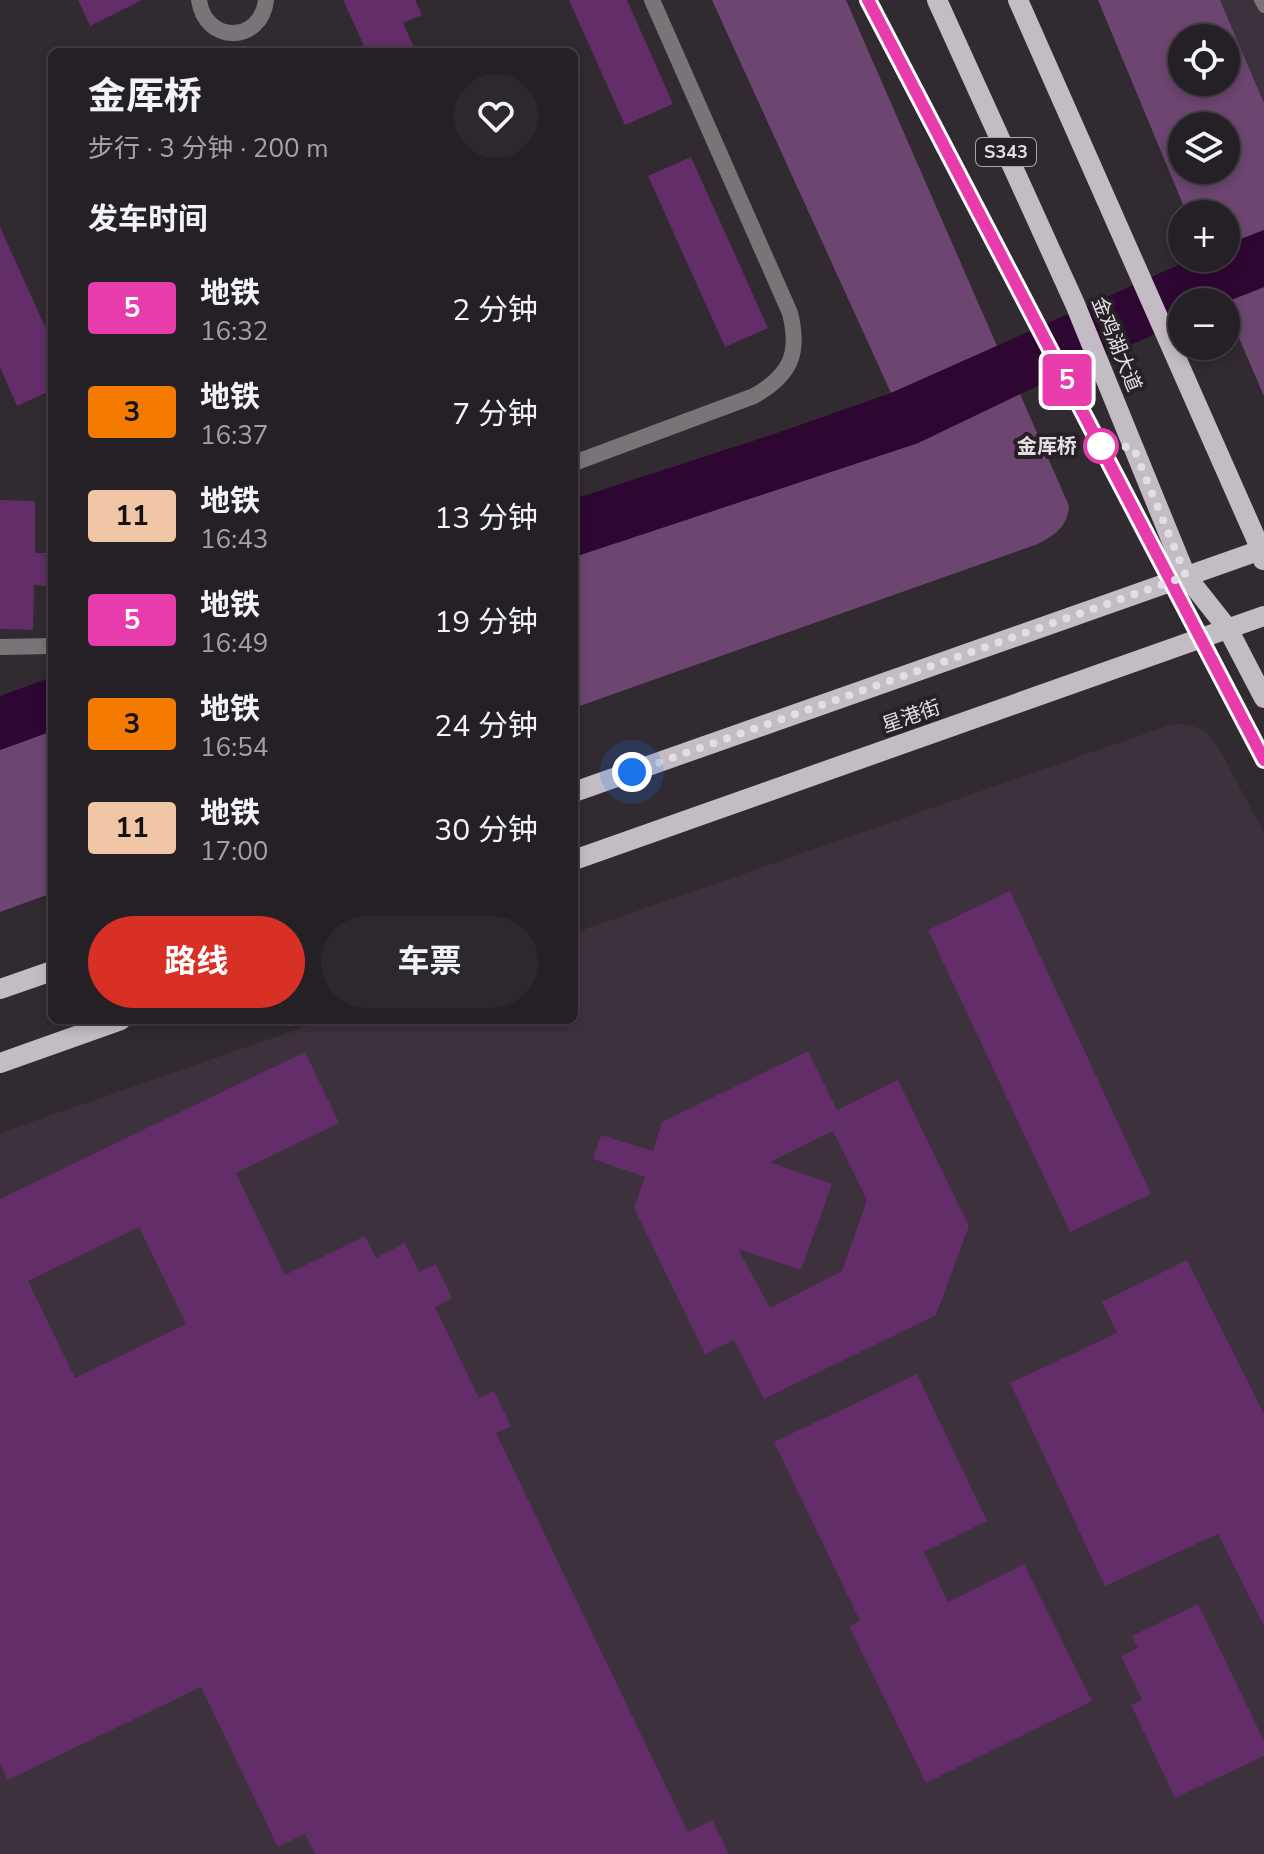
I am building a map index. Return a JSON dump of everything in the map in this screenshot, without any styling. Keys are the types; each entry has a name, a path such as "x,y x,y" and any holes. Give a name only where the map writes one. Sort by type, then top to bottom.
{"main road":[{"name":"金鸡湖大道","path":"937,0 1075,304 1186,576 1228,629 1264,698"},
{"path":"1018,0 1263,554"},
{"name":"星港街","path":"578,791 1186,576 1263,554"},
{"name":"星港街","path":"578,859 1264,616"},
{"path":"0,989 48,972"},
{"path":"0,1063 110,1024"}],"street":[{"path":"199,0 202,13 212,26 226,33 249,29 264,12 266,0"},
{"path":"578,462 754,396 782,374 795,345 790,313 652,0"},
{"path":"0,647 48,646"}],"lane":[{"path":"1260,0 1264,7"}],"shaded area":[{"path":"712,0 846,0 997,346 891,393"},
{"path":"1098,0 1220,0 1230,24 1168,24 1168,96 1240,96 1240,47 1264,103 1264,230 1240,239 1240,200 1181,200 1175,184 1240,184 1240,112 1168,112 1168,168"},
{"path":"1220,0 1264,0 1264,103 1240,47 1240,24 1230,24"},
{"path":"1264,230 1264,287 1240,296 1240,288 1168,288 1168,328 918,443 578,556 578,498 891,393 1168,270 1168,272 1240,272 1240,239"},
{"path":"1264,287 1264,396 1240,340 1240,296"},
{"path":"1020,394 1069,506 1063,524 1038,544 578,707 578,556 918,443"},
{"path":"48,678 48,732 0,750 0,696"},
{"path":"1180,723 1202,729 1211,737 1264,833 1264,1854 0,1854 0,1133 313,1024 578,1024 578,932"},
{"path":"48,732 48,894 0,912 0,750"}],"building":[{"path":"78,0 142,0 90,26"},
{"path":"343,0 415,0 422,15 403,23 414,48 365,48"},
{"path":"569,0 627,0 673,104 625,125"},
{"path":"691,157 768,328 725,347 648,176"},
{"path":"0,227 48,333 48,392 17,406 0,367"},
{"path":"0,500 35,501 35,553 48,553 48,586 34,585 33,630 0,629"},
{"path":"1010,891 1151,1194 1070,1232 928,930"},
{"path":"808,1051 837,1110 898,1080 969,1226 936,1315 764,1399 734,1340 705,1354 634,1208 645,1177 593,1159 601,1135 653,1151 662,1122","holes":["833,1131 867,1200 842,1271 770,1308 738,1249 801,1270 832,1184 770,1162"]},
{"path":"305,1052 339,1123 236,1173 285,1275 365,1236 376,1258 405,1243 419,1272 436,1264 452,1298 435,1307 479,1398 494,1391 511,1426 496,1433 688,1832 712,1820 729,1854 315,1854 305,1834 278,1847 201,1687 8,1780 0,1764 0,1199","holes":["139,1227 186,1324 75,1378 28,1281"]},
{"path":"1187,1260 1264,1414 1264,1626 1218,1534 1105,1586 1010,1383 1117,1333 1102,1302"},
{"path":"917,1374 987,1521 924,1552 948,1602 1024,1564 1092,1701 926,1783 849,1626 860,1621 774,1442"},
{"path":"1198,1604 1264,1741 1264,1756 1175,1798 1131,1705 1142,1700 1121,1656 1138,1648 1132,1636"}],"metro line":[{"name":"5","path":"868,0 1264,760"}],"place":[{"name":"金厍桥","path":"1101,446"}],"route":[{"path":"632,772 1186,576 1133,447 1101,446"}]}
